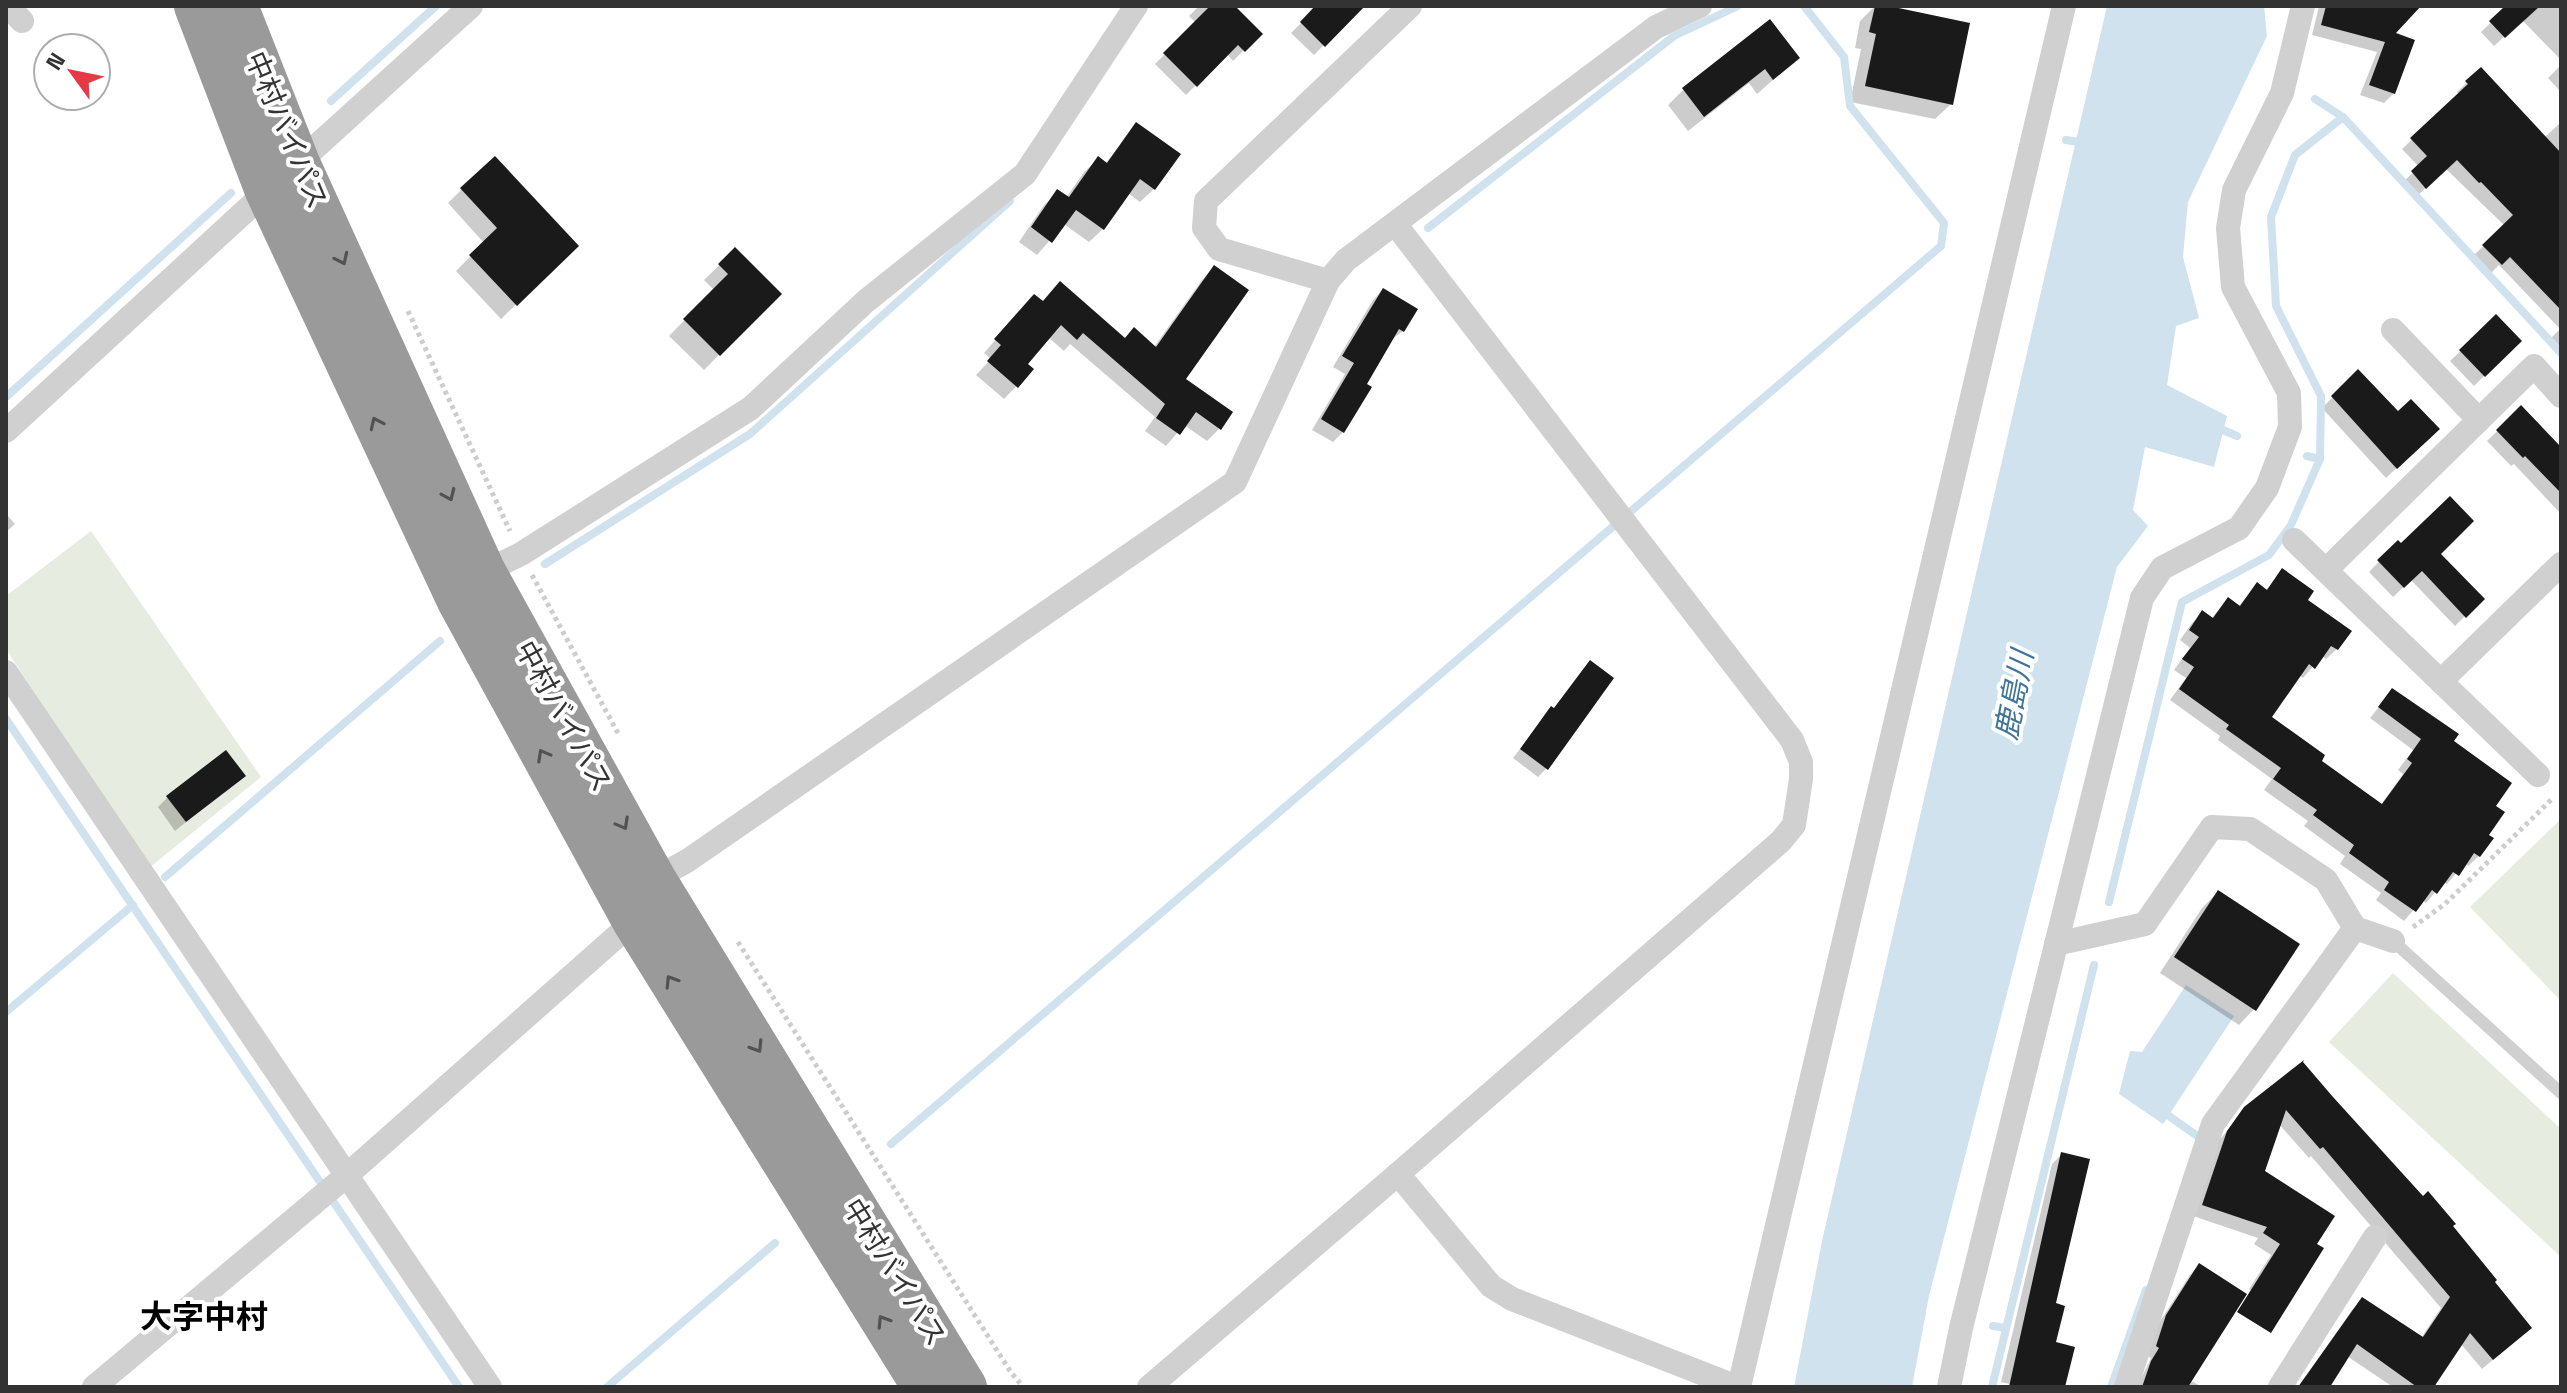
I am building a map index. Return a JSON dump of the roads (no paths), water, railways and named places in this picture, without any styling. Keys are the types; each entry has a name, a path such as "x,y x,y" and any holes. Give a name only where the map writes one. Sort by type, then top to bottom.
{"highway":[{"name":"中村バイパス","path":"196,6 283,177 502,563 654,879 965,1387"},
{"name":"中村バイパス","path":"236,6 283,177 459,601 634,921 924,1387"}],"street":[{"path":"6,431 471,6"},
{"path":"502,563 751,408 866,301 1025,174 1136,6"},
{"path":"1328,281 1219,249 1204,228 1206,201 1410,6"},
{"path":"654,879 687,861 1235,482 1328,281 1346,260 1656,27 1700,6"},
{"path":"1398,1174 1491,1286 1512,1299 1738,1387 2064,6"},
{"path":"1949,1387 2142,598 2162,568 2239,528 2267,488 2290,427 2289,393 2233,287 2228,228 2234,190 2282,93 2303,6"},
{"path":"1149,1387 1781,841 1794,825 1801,762 1792,740 1396,225"},
{"path":"2393,330 2479,420"},
{"path":"2326,570 2534,366 2561,396"},
{"path":"2294,540 2538,775"},
{"path":"2441,681 2561,564"},
{"path":"6,672 490,1387"},
{"path":"2056,944 2145,924 2212,827 2250,829 2326,880 2355,928 2393,941"},
{"path":"94,1387 346,1176 634,921"},
{"path":"2126,1387 2213,1124 2355,928"},
{"path":"2280,1387 2375,1237"}],"lane":[{"path":"2393,941 2561,1093"}],"water":[{"name":"鹿島川","path":"2107,6 2264,6 2267,36 2188,202 2183,257 2199,318 2176,326 2167,385 2227,416 2214,467 2145,447 2133,510 2148,526 2117,567 1929,1296 1912,1387 1794,1387 1822,1241"},
{"path":"2186,985 2234,1016 2163,1124 2119,1094 2130,1051 2142,1052"}],"waterway":[{"path":"331,101 436,6"},
{"path":"1428,228 1674,36 1738,6"},
{"path":"891,1144 1941,246 1944,223 1850,106 1844,57 1804,6"},
{"path":"2315,99 2343,117 2561,353"},
{"path":"2109,902 2182,602 2269,555 2291,525 2320,459 2321,396 2276,306 2271,217 2295,155 2343,117"},
{"path":"2066,140 2085,143"},
{"path":"6,397 231,193"},
{"path":"545,564 750,434 1010,201"},
{"path":"2216,427 2237,436"},
{"path":"2307,456 2320,459"},
{"path":"165,877 440,641"},
{"path":"6,719 459,1387"},
{"path":"6,1012 133,905"},
{"path":"1992,1387 2094,965"},
{"path":"2162,1111 2200,1138 2199,1141"},
{"path":"607,1387 775,1243"},
{"path":"2111,1387 2146,1290"},
{"path":"1993,1326 2006,1328"}],"district":[{"name":"大字中村","path":"204,1317"}]}
